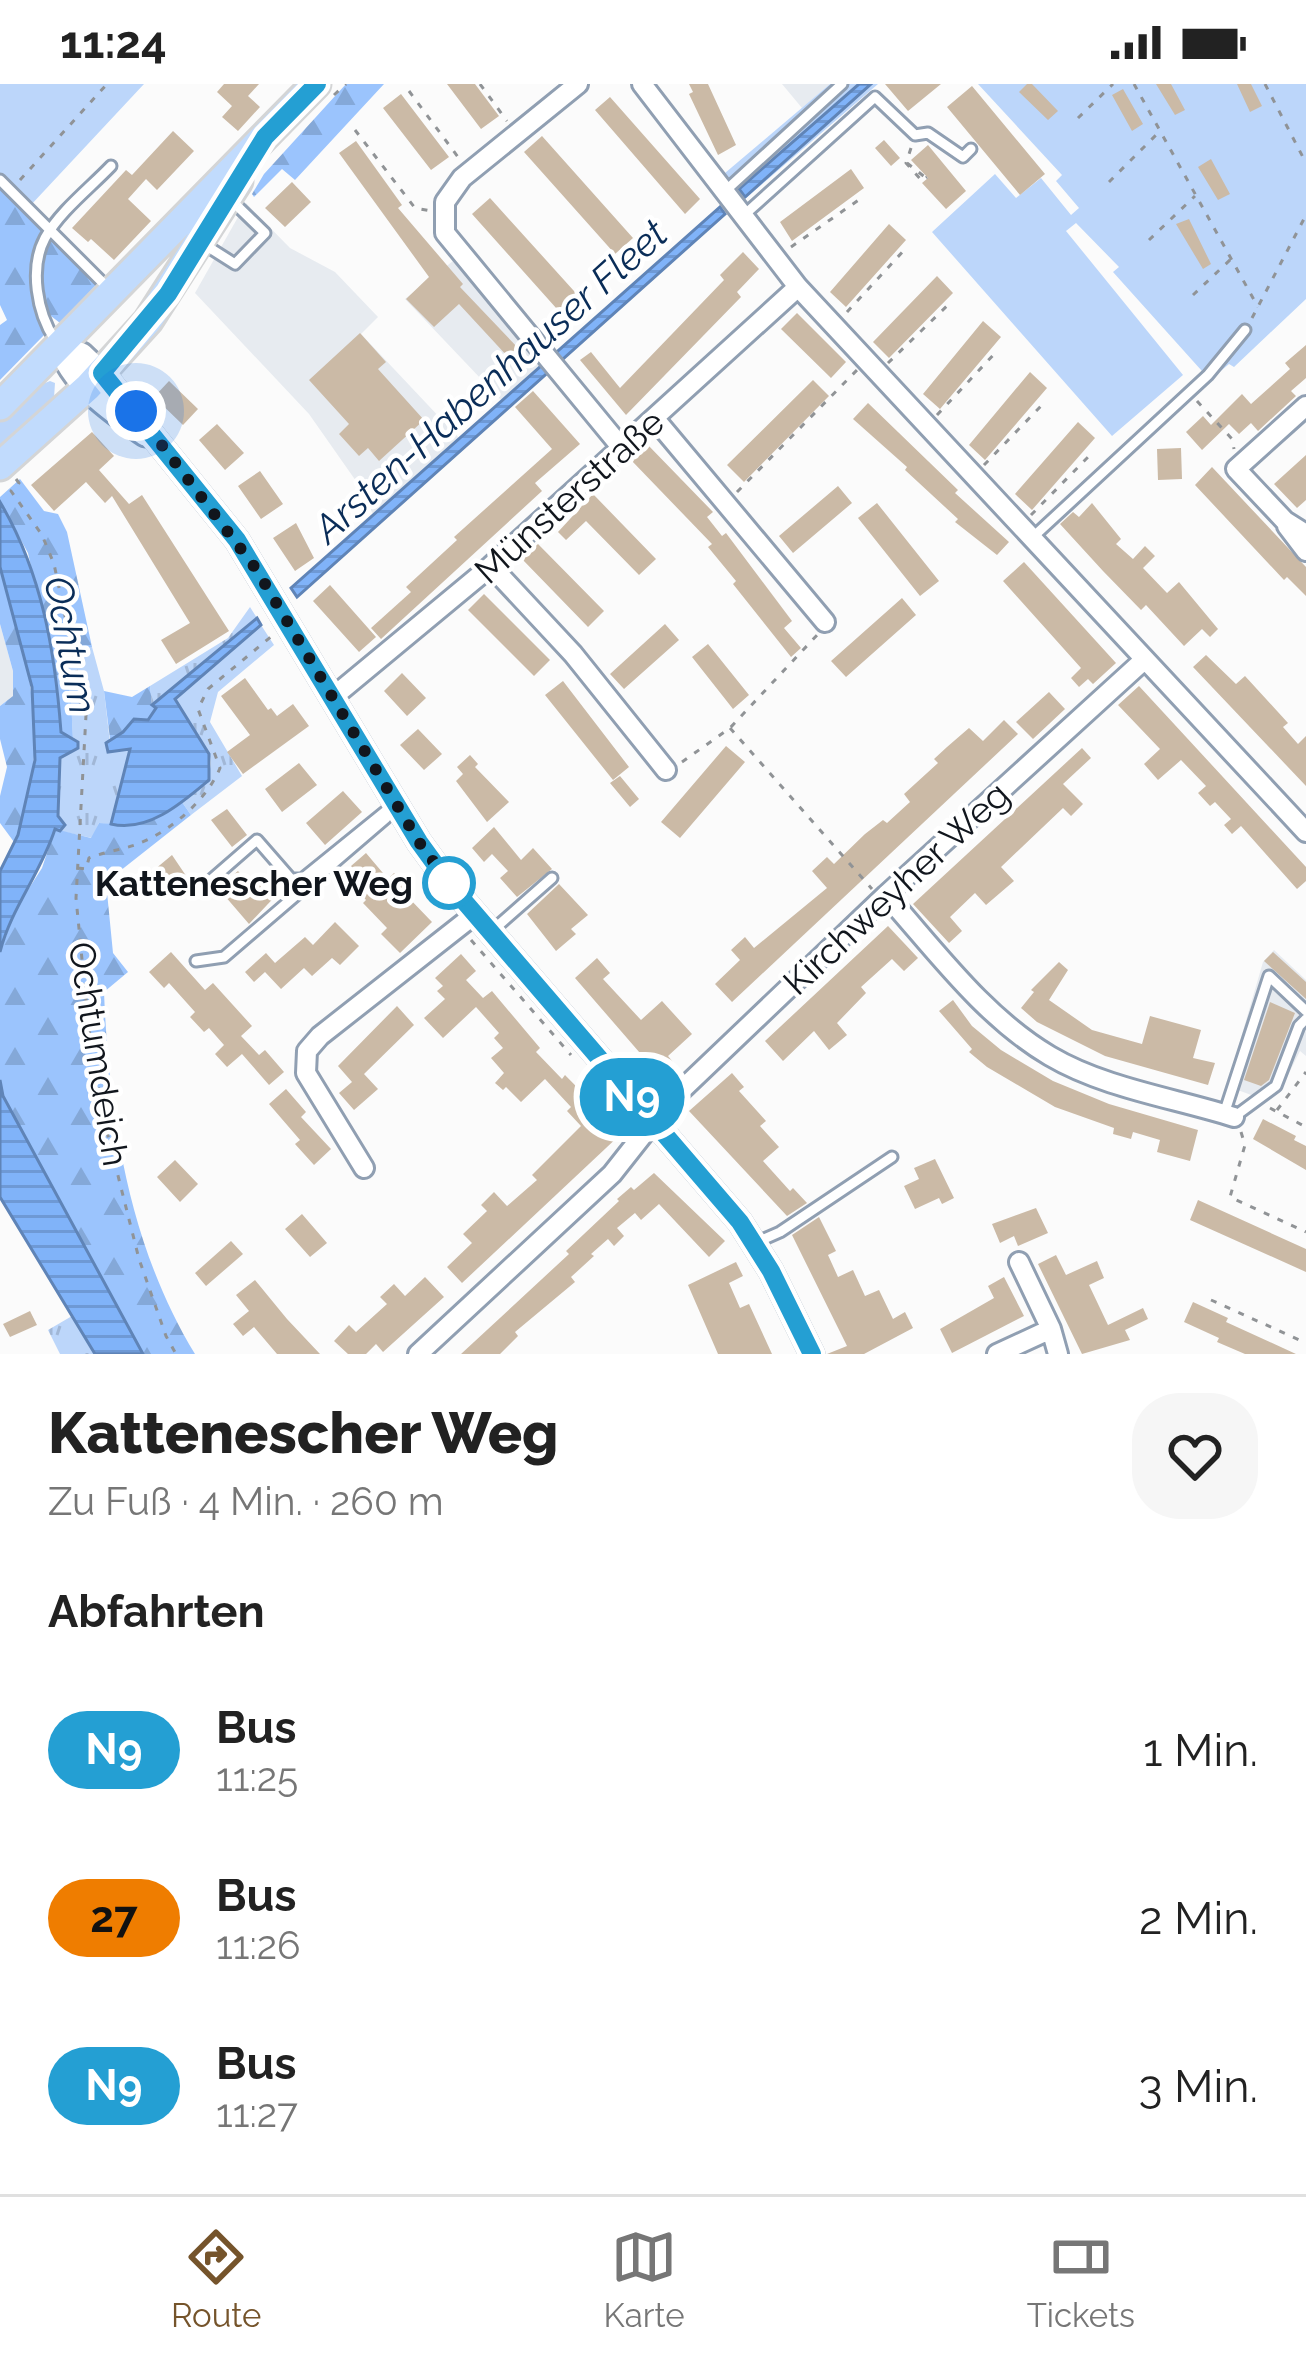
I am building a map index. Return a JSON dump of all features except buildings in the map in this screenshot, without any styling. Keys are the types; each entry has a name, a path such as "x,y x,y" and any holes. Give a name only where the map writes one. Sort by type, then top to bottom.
{"main road":[{"path":"0,406 316,84"},
{"path":"7,471 148,321 202,243 265,137"},
{"path":"31,376 53,372 64,381 60,411"}],"street":[{"path":"578,84 469,171 445,202 445,233 621,447"},
{"path":"642,84 798,287 1306,832"},
{"name":"Münsterstraße","path":"333,697 491,566 798,287"},
{"path":"61,346 66,361 95,380 161,446 237,540 419,842 489,934 700,1172 754,1244 812,1354"},
{"path":"1306,406 1236,469 1286,521 1306,534"},
{"path":"655,419 825,622"},
{"path":"1286,521 1306,551"},
{"path":"491,566 573,654 666,770"},
{"name":"Kirchweyher Weg","path":"654,1122 668,1103 1057,728 1144,660"},
{"path":"883,897 993,1014 1052,1057 1112,1081 1229,1115"},
{"path":"364,1168 306,1073 307,1052 320,1036 474,915"},
{"path":"418,1354 612,1174 654,1122"},
{"path":"1019,1262 1058,1354"},
{"path":"998,1354 1023,1349 1051,1329"}],"lane":[{"path":"822,84 831,94"},
{"path":"724,193 842,84"},
{"path":"742,217 875,97 915,135 928,133 963,157 971,149"},
{"path":"61,346 44,318 38,295 43,242 111,166"},
{"path":"0,180 112,292"},
{"path":"202,243 235,264 266,233 228,197"},
{"path":"1027,531 1189,393 1245,330"},
{"path":"211,880 257,840 291,879 302,879 381,811 397,804"},
{"path":"196,961 224,957 370,833 397,804"},
{"path":"489,934 552,878"},
{"path":"1269,976 1306,1015 1276,1086 1229,1115 1269,976"},
{"path":"754,1244 788,1227 892,1157"}],"path":[{"path":"22,200 18,182 107,84"},
{"path":"480,84 515,132"},
{"path":"1078,118 1113,84"},
{"path":"1134,84 1258,307"},
{"path":"1265,84 1306,163"},
{"path":"409,91 469,171"},
{"path":"355,130 415,208 445,213"},
{"path":"1109,182 1160,132"},
{"path":"915,135 906,163 922,181 926,177"},
{"path":"1149,240 1196,196"},
{"path":"775,258 863,197"},
{"path":"1245,330 1306,215"},
{"path":"833,326 907,247"},
{"path":"1193,295 1231,260"},
{"path":"728,501 872,367 950,303"},
{"path":"928,425 997,351"},
{"path":"1189,393 1232,439 1236,469"},
{"path":"975,475 1042,405"},
{"path":"1027,531 1093,452"},
{"name":"Ochtumdeich","path":"7,471 19,483 11,491 42,535 54,564 86,715 78,868 81,967 104,1120 139,1259 176,1354"},
{"path":"666,770 730,728 813,643 825,622"},
{"path":"78,868 86,869 88,858 163,831 212,788 220,768 198,709 208,689 289,623"},
{"path":"730,728 883,897"},
{"path":"1276,1111 1306,1072"},
{"path":"1306,1127 1262,1104 1229,1115 1245,1145 1230,1197 1306,1232"},
{"path":"1211,1300 1306,1343"}],"shaded area":[{"path":"782,84 830,84 802,108"},
{"path":"859,84 871,84 745,197 739,189"},
{"path":"246,203 290,248 335,272 378,317 361,334 460,439 374,516 356,481 309,414 195,293"},
{"path":"720,207 725,214 297,597 291,588"},
{"path":"453,261 541,367 502,401 405,299"},
{"path":"0,502 26,556 44,613 61,732 78,742 78,748 60,758 58,816 65,825 60,831 55,829 0,952 0,871 18,835 35,760 32,687 0,567"},
{"path":"257,618 261,625 175,699 209,754 209,780 151,820 111,824 130,749 108,752 106,743 134,719 148,720 156,708 152,705"},
{"path":"0,624 13,671 13,696 0,706"},
{"path":"1274,950 1306,980 1306,1056 1300,1051 1281,1089 1262,1099 1227,1086 1263,962"},
{"path":"0,1080 3,1096 143,1354 95,1354 0,1197"}],"green space":[{"path":"0,84 144,84 30,206 0,182"},
{"path":"346,84 384,84 295,180 282,169 254,197 264,174"},
{"path":"830,84 878,84 746,198 725,173"},
{"path":"978,84 1306,84 1306,299 1234,367 1229,364 1210,380 1113,272 1119,267 1076,223 1066,231 1183,375 1112,436 932,232 995,174 1016,198 1041,178 1071,215 1079,208 1056,181 1062,175"},
{"path":"0,188 44,230 34,282 37,308 47,332 0,380 0,325 7,320 0,305"},
{"path":"53,236 98,283 60,323 47,313 43,283 45,253"},
{"path":"55,383 54,398 0,451 0,419 33,388"},
{"path":"20,479 44,511 58,514 67,532 92,647 63,659 73,740 61,732 57,683 28,553 0,502"},
{"path":"0,567 27,668 34,741 26,810 14,842 0,823 7,767 0,739 0,706 13,696 13,671 0,624"},
{"path":"250,607 257,618 152,705 150,686 228,638"},
{"path":"261,625 274,645 218,692 210,722 242,776 191,815 182,802 209,773 211,761 175,699"},
{"path":"92,647 104,691 110,743 130,748 111,824 99,823 92,838 60,831 58,816 60,758 73,742 71,698 62,658"},
{"path":"150,686 156,708 148,721 110,739 104,691 132,697"},
{"path":"182,802 191,815 106,882 113,953 128,972 104,992 118,1133 154,1269 195,1354 143,1354 3,1096 0,952 17,907 42,868 55,829 91,838 99,823 143,821"},
{"path":"72,1316 95,1354 60,1354 48,1330"}],"bus line":[{"name":"N9","path":"317,84 265,137 168,294 102,373 237,540 419,842 451,886 740,1222 771,1271 812,1354"}],"place":[{"name":"Kattenescher Weg","path":"449,883"}],"route":[{"path":"136,411 237,540 419,842 451,886 449,883"}],"water label":[{"name":"Arsten-Habenhauser Fleet","path":"490,381"},
{"name":"Ochtum","path":"71,645"}]}
